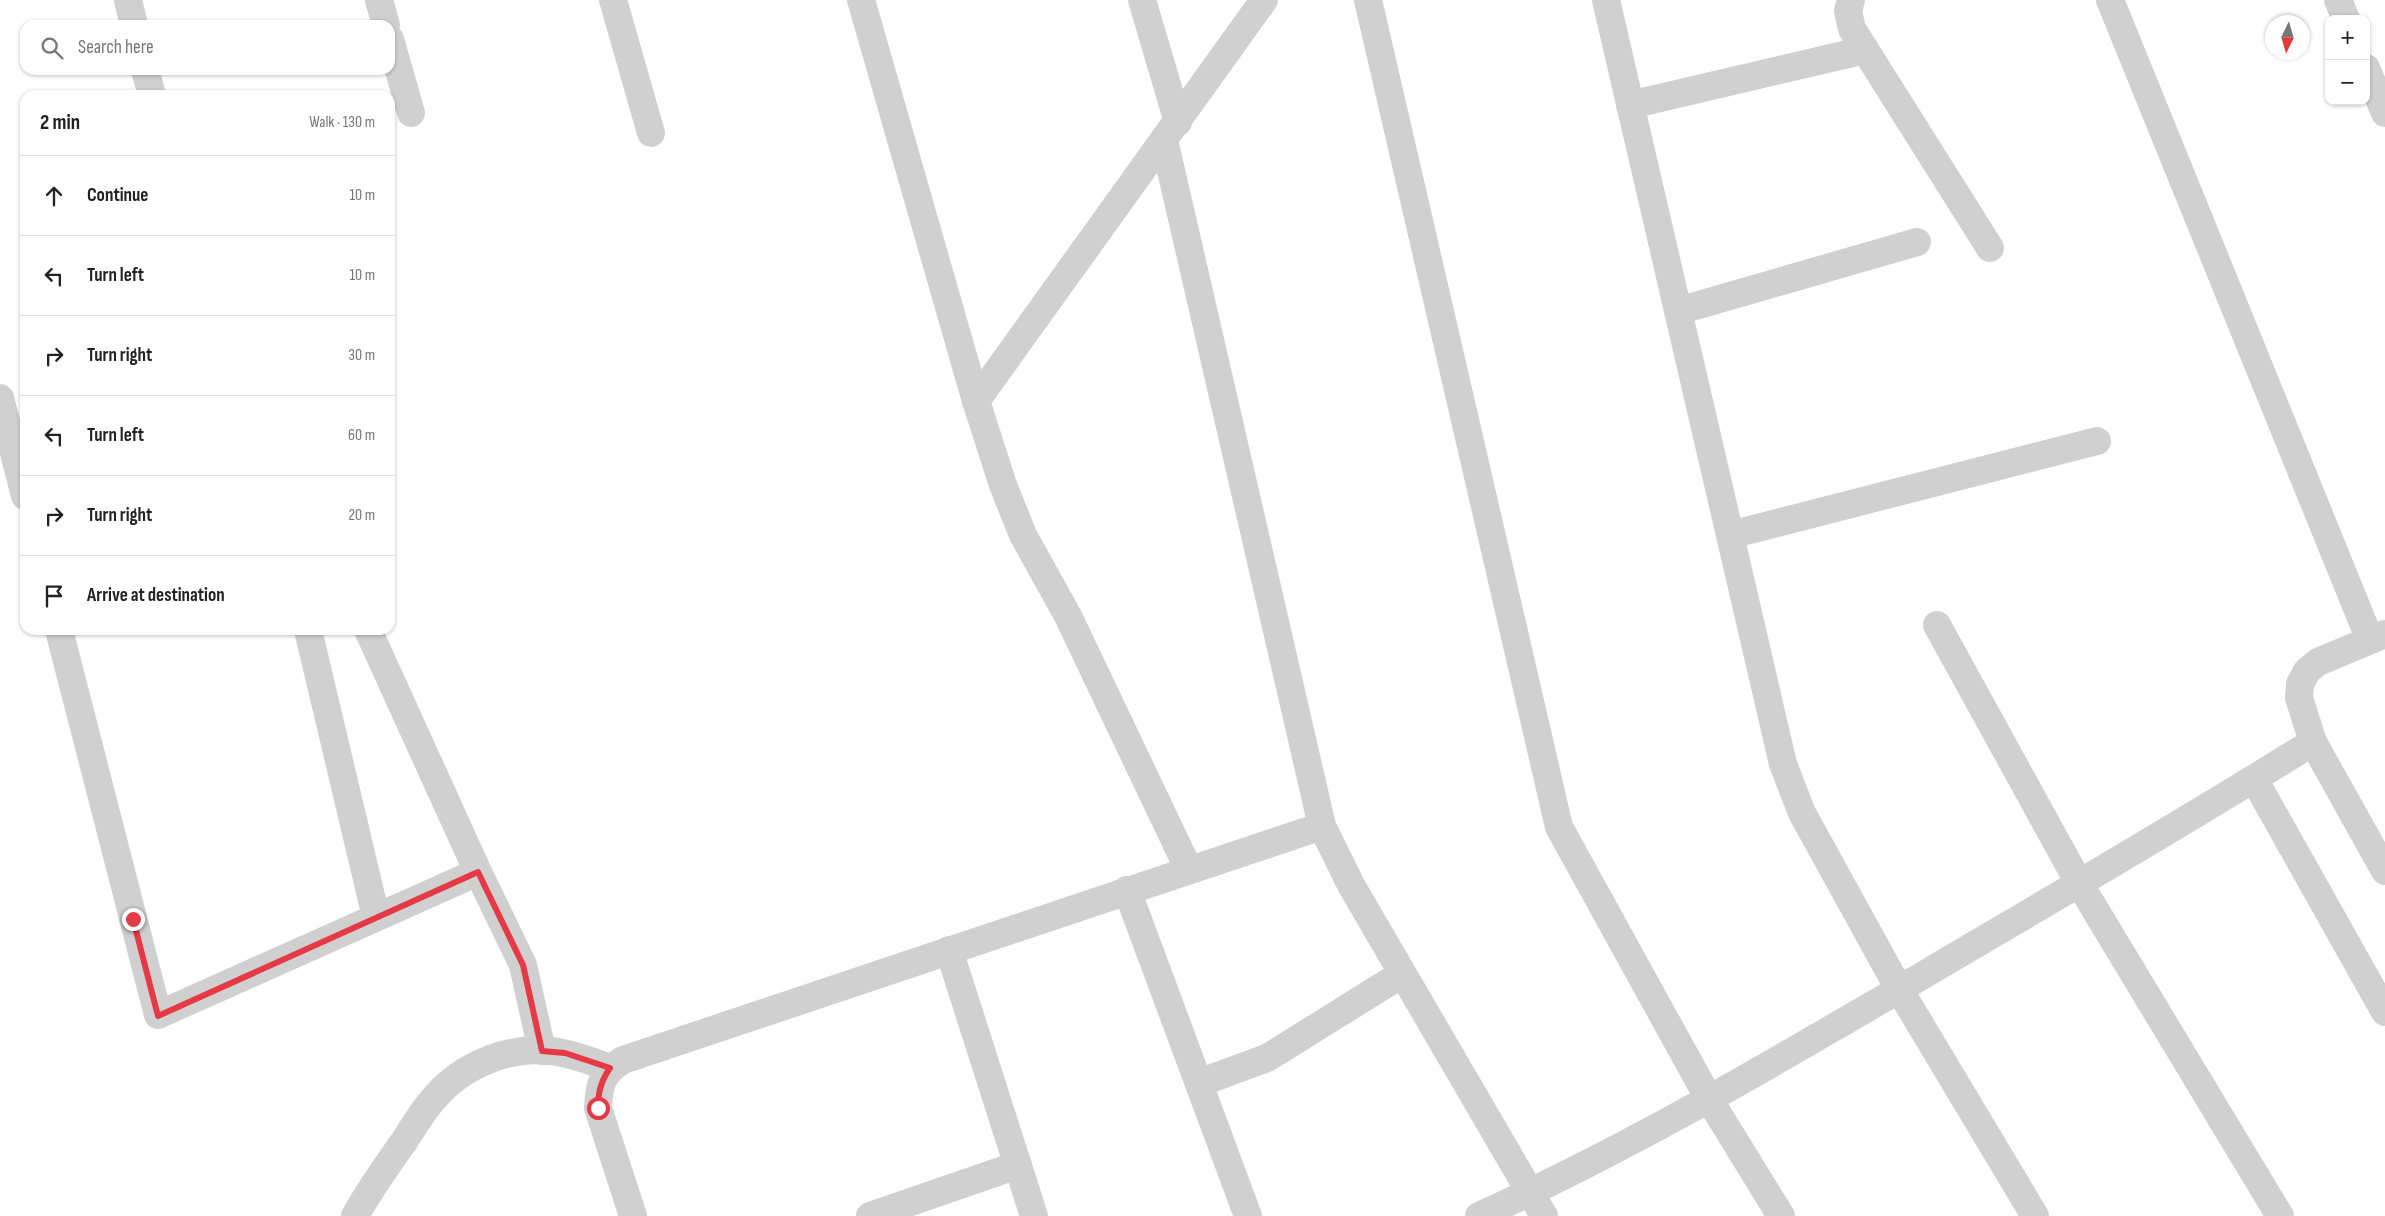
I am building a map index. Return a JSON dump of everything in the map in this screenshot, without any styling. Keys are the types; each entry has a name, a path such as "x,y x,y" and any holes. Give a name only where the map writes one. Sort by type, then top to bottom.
{"street":[{"path":"128,0 133,20"},
{"path":"379,0 385,20"},
{"path":"613,0 651,133"},
{"path":"862,0 976,401 1002,485 1024,535 1068,616 1189,870"},
{"path":"1142,0 1322,826 1351,885 1544,1216"},
{"path":"976,401 1264,0"},
{"path":"1368,0 1559,826 1709,1099 1781,1216"},
{"path":"1606,0 1783,764 1802,813 1899,989 2035,1216"},
{"path":"1851,0 1848,11 1852,29 1990,248"},
{"path":"2110,0 2378,637 2318,662 2308,671 2300,684 2299,698 2313,742 2385,871"},
{"path":"2338,0 2344,15"},
{"path":"1630,105 1865,50"},
{"path":"395,57 411,113"},
{"path":"147,75 151,90"},
{"path":"2370,77 2385,113"},
{"path":"1678,311 1917,242"},
{"path":"0,398 20,476"},
{"path":"1730,535 2097,441"},
{"path":"1937,625 2079,883 2280,1216"},
{"path":"60,635 158,1016 478,872"},
{"path":"309,635 376,917"},
{"path":"370,635 478,872 523,965 542,1051"},
{"path":"1479,1216 1530,1193 1709,1099 2079,883 2313,742"},
{"path":"2254,779 2385,1012"},
{"path":"633,1216 598,1108 598,1092 603,1079 610,1068 623,1060 1322,826"},
{"path":"1127,890 1248,1216"},
{"path":"948,950 1034,1216"},
{"path":"1199,1083 1267,1058 1402,974"},
{"path":"355,1216 366,1195 432,1102 456,1078 488,1059 519,1051 542,1051 565,1053 610,1068"},
{"path":"870,1216 1018,1165"}],"route":[{"path":"133,919 158,1016 478,872 523,965 542,1051 565,1053 610,1068 598,1092 598,1108"}]}
